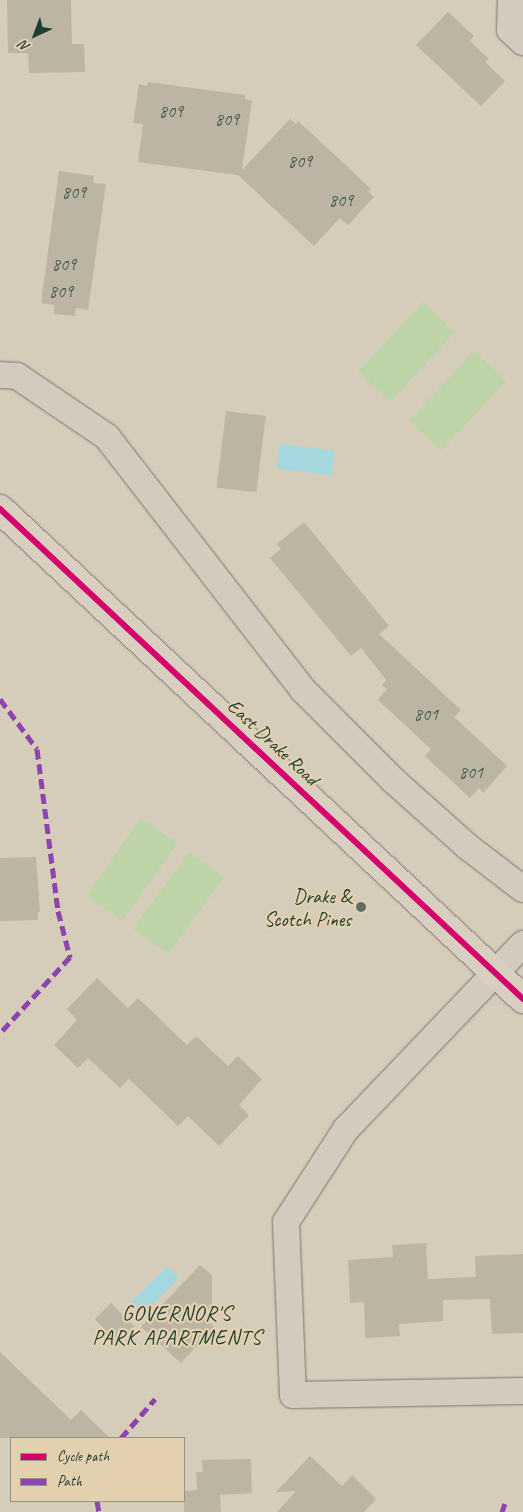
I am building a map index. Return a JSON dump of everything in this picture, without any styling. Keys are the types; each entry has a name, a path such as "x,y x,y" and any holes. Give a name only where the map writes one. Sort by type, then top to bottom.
{"main road":[{"name":"East Drake Road","path":"0,509 523,999"}],"street":[{"path":"511,0 510,30 523,42"},
{"path":"0,374 17,376 106,437 304,691 431,814 468,847 523,889"},
{"path":"523,944 346,1129 286,1222 293,1395 523,1391"}],"green space":[{"path":"423,302 455,332 390,401 358,371"},
{"path":"474,351 506,381 441,450 409,420"},
{"path":"141,818 177,843 123,921 87,896"},
{"path":"189,852 224,877 168,954 133,929"}],"water":[{"path":"280,444 335,451 332,476 277,469"},
{"path":"167,1266 179,1278 142,1315 130,1303"}],"building":[{"path":"7,0 71,0 72,44 84,44 85,72 29,73 28,53 8,53"},
{"path":"448,12 474,36 470,41 489,59 485,62 505,81 481,106 416,45"},
{"path":"148,82 245,95 245,99 252,101 242,170 290,119 296,124 298,121 350,169 371,189 368,191 374,197 348,225 340,218 314,246 238,175 138,162 143,124 133,123 139,84 147,86"},
{"path":"59,171 94,176 93,183 106,184 88,310 76,308 75,316 54,314 54,305 41,303"},
{"path":"226,411 266,416 256,492 217,487"},
{"path":"304,522 389,626 379,634 461,710 454,717 507,766 483,793 479,788 470,798 425,756 431,749 378,700 387,689 382,685 386,680 361,648 351,656 270,558 281,549 277,544"},
{"path":"36,857 40,912 38,912 38,920 0,921 0,858"},
{"path":"97,978 128,1008 138,998 187,1045 196,1036 228,1066 238,1056 262,1079 239,1105 249,1115 219,1146 188,1116 178,1126 129,1079 120,1088 88,1058 78,1068 54,1045 77,1020 67,1009"},
{"path":"426,1243 428,1279 476,1277 475,1256 523,1254 523,1333 492,1334 490,1299 443,1300 443,1321 399,1324 400,1336 365,1338 364,1302 350,1303 348,1260 393,1257 392,1245"},
{"path":"200,1265 212,1275 212,1309 204,1318 214,1327 181,1363 141,1327"},
{"path":"111,1303 134,1326 118,1343 95,1319"},
{"path":"0,1352 71,1420 81,1410 109,1437 10,1437 0,1438"},
{"path":"310,1456 342,1486 352,1475 376,1499 364,1512 277,1512 296,1491 276,1492"},
{"path":"251,1459 252,1493 220,1495 221,1512 184,1512 185,1491 197,1490 196,1472 203,1472 202,1460"}],"marked path":[{"path":"0,699 37,749 58,911 70,957 0,1033"},
{"path":"122,1437 155,1399"},
{"path":"97,1502 99,1512"},
{"path":"502,1512 505,1503"}],"cycle path":[{"path":"0,509 523,999"}],"place":[{"name":"Drake & Scotch Pines","path":"361,907"}],"district":[{"name":"GOVERNOR'S PARK APARTMENTS","path":"177,1325"}]}
